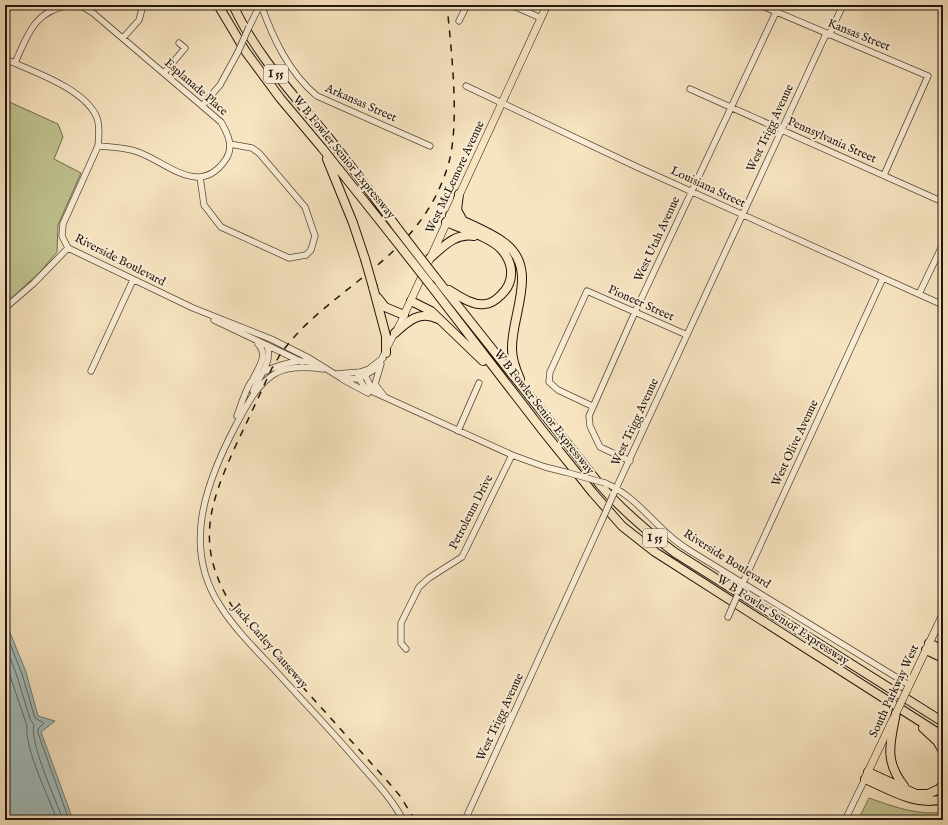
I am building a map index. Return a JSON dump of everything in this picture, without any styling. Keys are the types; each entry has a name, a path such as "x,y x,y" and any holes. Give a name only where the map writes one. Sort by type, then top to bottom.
{"highway":[{"name":"W B Fowler Senior Expressway","path":"218,5 246,52 280,98 392,236 543,431 622,526 661,556 943,736"},
{"name":"W B Fowler Senior Expressway","path":"232,5 263,59 328,137 527,394 620,508 645,530 674,552 943,722"},
{"path":"322,148 348,209 376,296 386,336 383,358"},
{"path":"459,194 457,213 464,222"},
{"path":"448,219 464,222 503,242 516,256 522,271 522,291 512,349 516,370 527,394"},
{"path":"442,286 459,297 485,304 495,300 506,290 512,278 510,265 501,249 448,219"},
{"path":"430,258 449,241 459,236 483,238"},
{"path":"376,296 386,307 404,315"},
{"path":"411,301 431,311 504,380"},
{"path":"396,333 409,320 423,315 433,316 443,322"},
{"path":"928,646 943,650"},
{"path":"928,646 943,658"},
{"path":"924,710 943,717"},
{"path":"896,713 890,744 890,760 895,775 906,788"},
{"path":"920,722 943,751"},
{"path":"866,775 906,788 916,794 928,794 939,789 943,784"},
{"path":"866,775 911,799 927,802 943,799"}],"main road":[{"name":"West McLemore Avenue","path":"404,315 547,5"},
{"name":"South Parkway West","path":"866,775 942,616"}],"street":[{"name":"Esplanade Place","path":"15,64 34,24 41,16 52,8 61,6 70,5 83,7 94,13 221,122 228,132 230,144"},
{"path":"202,106 220,85 238,52 260,5"},
{"name":"Arkansas Street","path":"260,5 276,43 307,87 317,96 430,146"},
{"path":"459,21 467,5"},
{"path":"511,5 540,18"},
{"name":"Kansas Street","path":"760,5 928,76 884,175"},
{"name":"West Trigg Avenue","path":"465,820 781,129 843,5"},
{"path":"938,5 943,7"},
{"path":"123,38 139,20 142,9"},
{"name":"West Utah Avenue","path":"630,462 605,451 597,442 588,420 592,406 776,12"},
{"path":"164,73 185,48 179,43"},
{"name":"Riverside Boulevard","path":"5,59 66,87 82,98 97,118 99,132 98,146 63,224 62,236 68,248 315,368"},
{"name":"Louisiana Street","path":"466,86 742,215 943,305"},
{"name":"Pennsylvania Street","path":"690,89 943,202"},
{"path":"98,146 121,148 137,152 181,175 200,177 212,174 221,166 228,155 230,144 252,148 259,153 305,207 315,236 311,250 306,255 289,258 221,227 204,205 200,177"},
{"path":"919,294 941,252 943,244"},
{"path":"5,308 34,283 68,248"},
{"name":"West Olive Avenue","path":"728,617 883,278"},
{"path":"91,371 133,280"},
{"name":"Pioneer Street","path":"592,406 558,390 549,382 550,372 587,291 687,336"},
{"name":"Riverside Boulevard","path":"192,308 271,339 309,358 336,374 346,383 366,392 385,398"},
{"name":"West McLemore Avenue","path":"361,375 377,368 404,315"},
{"path":"226,321 255,337 267,346 269,351 268,362 251,397"},
{"name":"Jack Carley Causeway","path":"231,435 251,382 263,357 261,347 255,340"},
{"path":"383,358 375,384 385,398"},
{"path":"251,382 272,368 302,362 310,362 326,369"},
{"name":"Jack Carley Causeway","path":"326,369 290,368 277,373 267,380 251,397 209,482 200,521 203,563 210,584 220,606 240,632 368,774 394,805 403,820"},
{"path":"336,374 361,375"},
{"path":"341,378 361,375"},
{"name":"Riverside Boulevard","path":"361,375 368,391 378,394 512,455 545,467 605,482 617,488 641,506 670,536 742,585 908,687"},
{"path":"458,431 479,383"},
{"name":"Petroleum Drive","path":"406,649 400,643 401,623 419,587 429,578 462,557 512,455"},
{"path":"845,820 866,775"}],"green space":[{"path":"5,100 58,124 63,137 54,159 81,173 58,225 57,252 40,272 5,304"},
{"path":"869,798 896,807 924,813 943,812 943,820 858,820"}],"water":[{"path":"5,620 26,672 38,716 55,721 41,732 73,820 5,820"}],"railway":[{"path":"415,820 400,796 389,783 237,614 224,591 215,570 210,550 210,530 212,511 226,469 272,368 281,354 296,335 312,319 374,268 411,233 426,212 439,189 449,162 454,126 454,84 447,5"}]}
